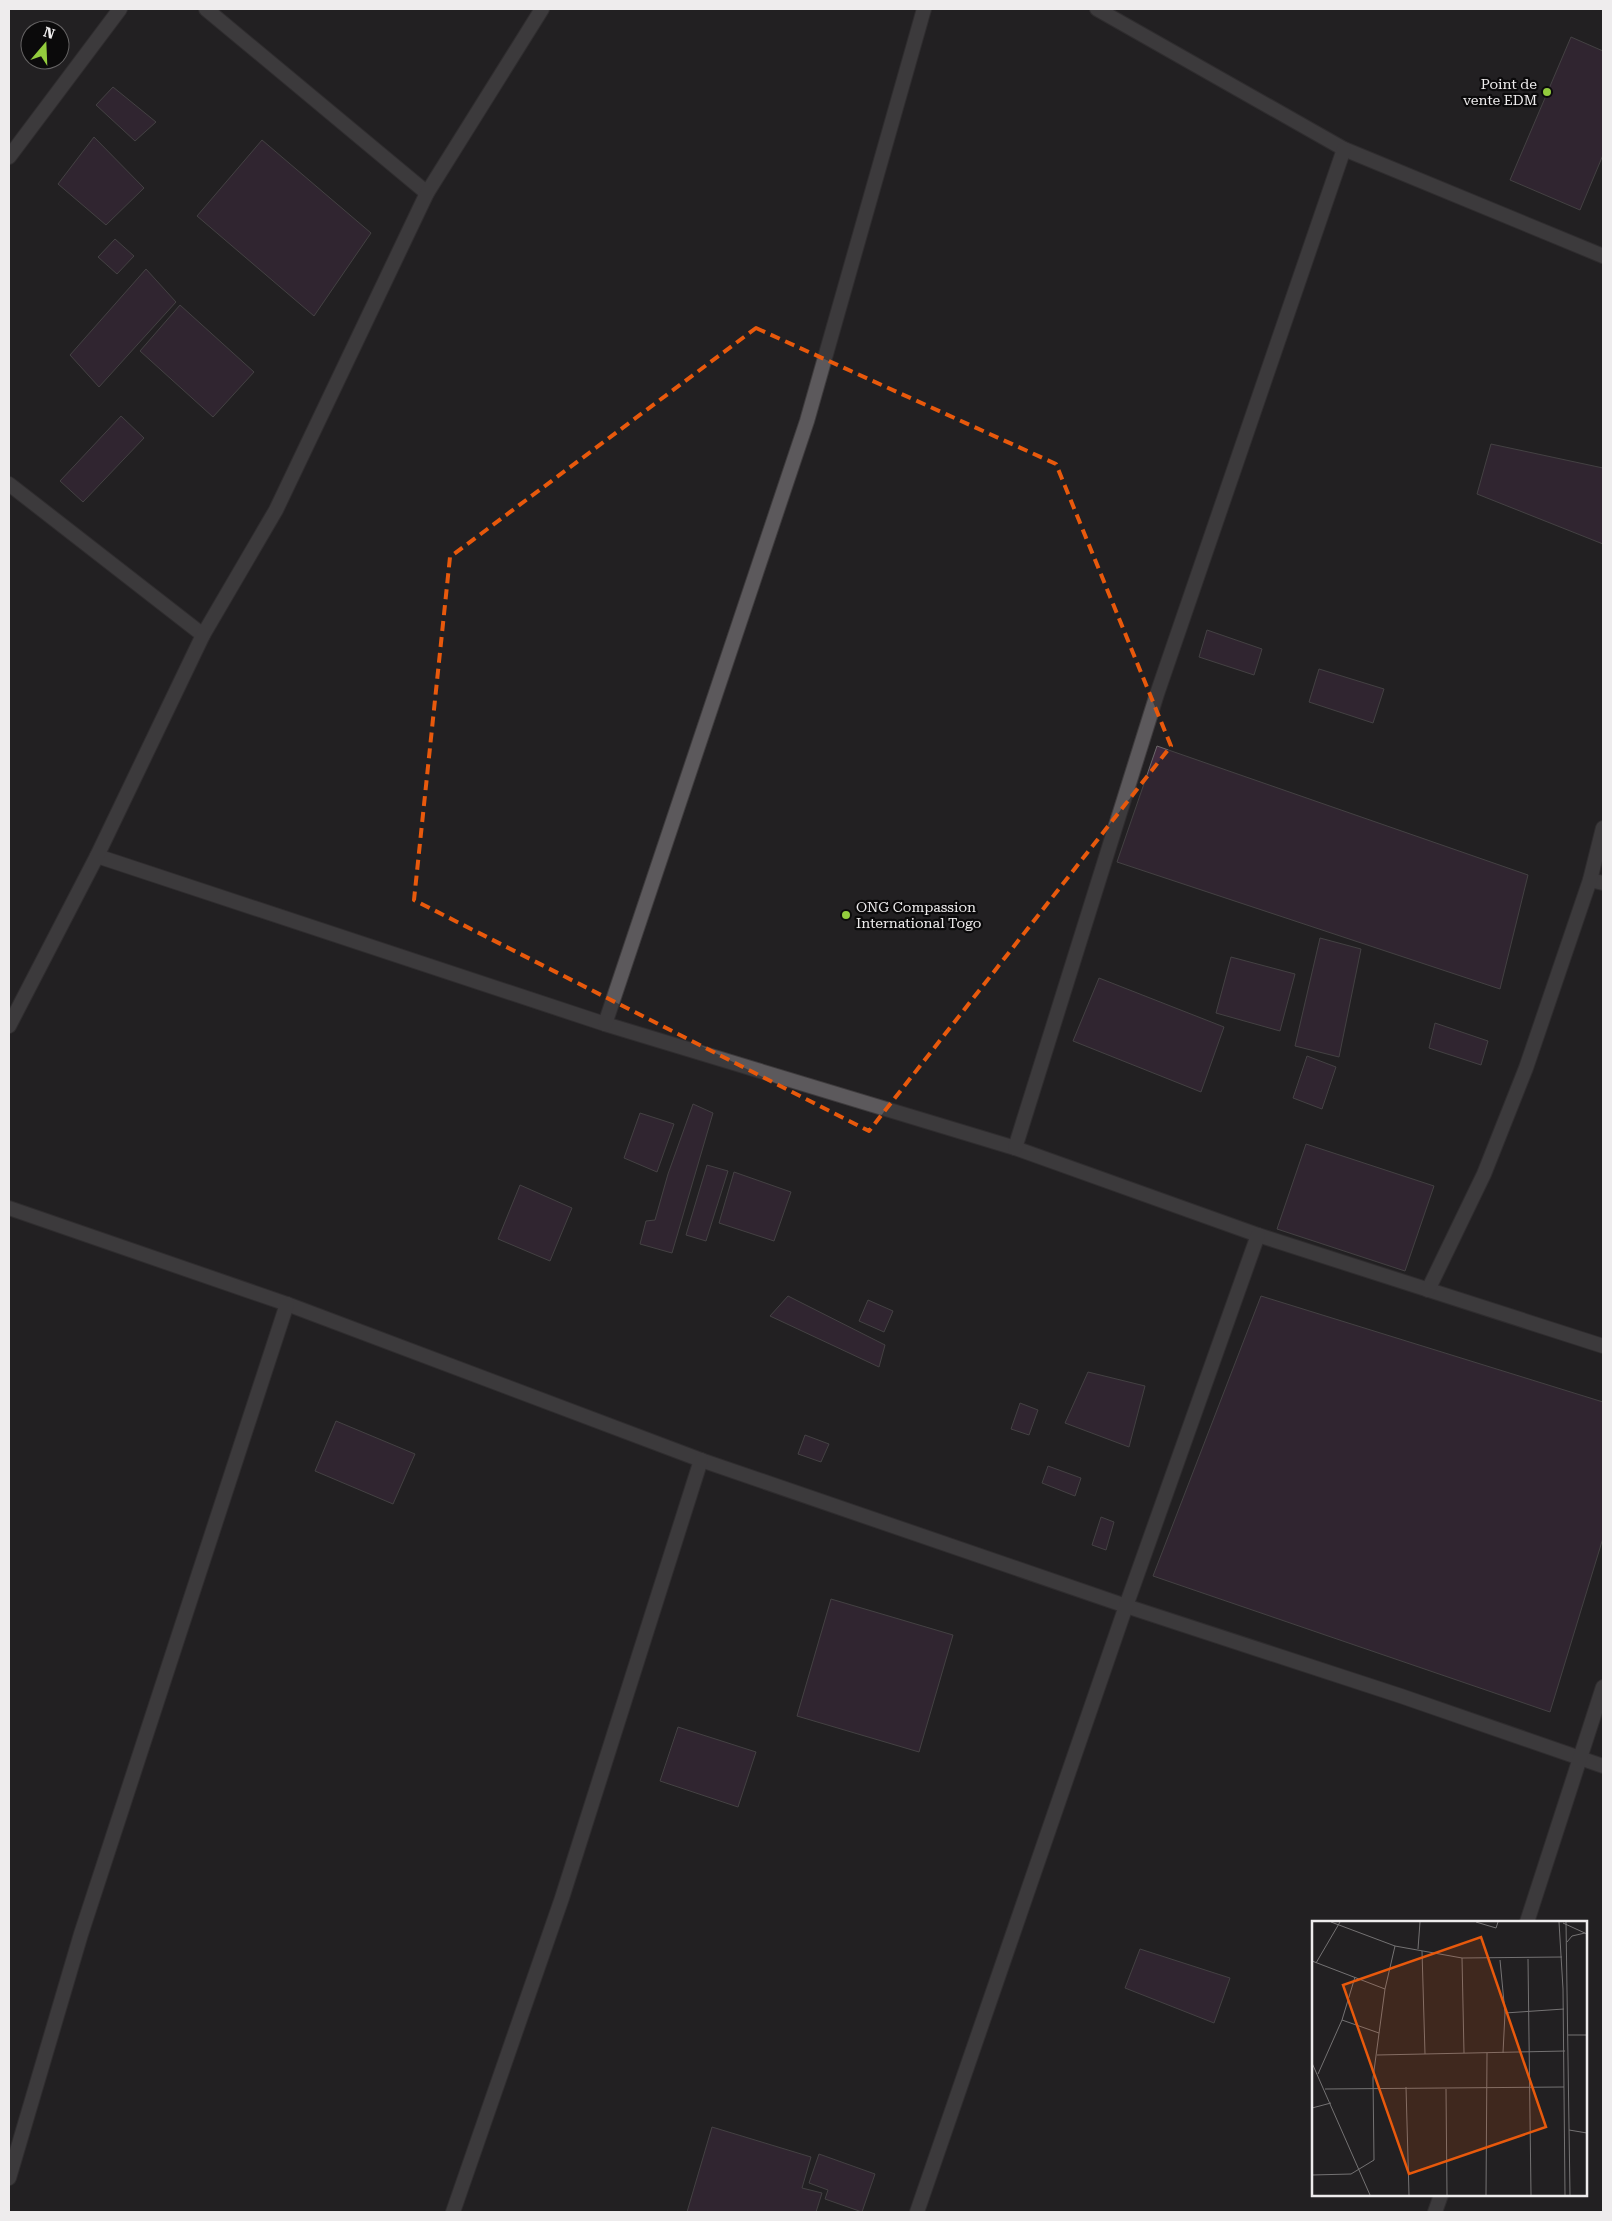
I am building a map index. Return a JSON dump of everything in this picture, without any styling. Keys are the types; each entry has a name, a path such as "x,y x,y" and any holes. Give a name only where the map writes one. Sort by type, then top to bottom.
{"street":[{"path":"9,157 120,9"},
{"path":"206,9 427,193"},
{"path":"9,1026 97,856 203,636 276,510 427,193 542,9"},
{"path":"605,1024 807,421 924,9"},
{"path":"1097,9 1344,149 1603,256"},
{"path":"1015,1148 1157,694 1344,149"},
{"path":"9,484 203,636"},
{"path":"1428,1290 1484,1174 1597,882 1603,828"},
{"path":"97,856 605,1024 1015,1148 1258,1235 1603,1346"},
{"path":"9,1208 287,1304 701,1460 1126,1606 1410,1699 1603,1766"},
{"path":"917,2212 1126,1606 1258,1235"},
{"path":"9,2178 81,1934 287,1304"},
{"path":"453,2212 562,1898 701,1460"},
{"path":"1527,1921 1603,1687"},
{"path":"1435,2212 1441,2196"}],"highlighted area":[{"path":"756,328 1056,464 1171,746 869,1131 414,900 450,557"}],"building":[{"path":"1571,37 1603,51 1603,155 1580,210 1510,180"},
{"path":"113,87 156,122 135,141 96,105"},
{"path":"94,137 144,188 106,225 58,184"},
{"path":"262,140 371,233 314,316 197,216"},
{"path":"115,239 134,256 117,274 98,257"},
{"path":"146,269 176,302 99,387 70,355"},
{"path":"180,305 254,372 213,417 140,351"},
{"path":"121,416 144,438 83,502 60,481"},
{"path":"1491,444 1603,468 1603,544 1477,494"},
{"path":"1207,630 1262,649 1254,675 1199,657"},
{"path":"1319,669 1384,689 1373,723 1309,702"},
{"path":"1157,746 1528,875 1500,989 1117,862"},
{"path":"1320,938 1361,949 1339,1057 1295,1046"},
{"path":"1231,957 1295,974 1280,1031 1216,1013"},
{"path":"1099,978 1224,1027 1201,1092 1073,1041"},
{"path":"1435,1023 1488,1041 1481,1065 1429,1048"},
{"path":"1307,1056 1336,1067 1322,1109 1293,1098"},
{"path":"693,1104 713,1113 672,1253 640,1244 646,1221 655,1220 668,1174"},
{"path":"640,1113 674,1124 657,1172 624,1158"},
{"path":"1306,1144 1434,1186 1405,1271 1277,1229"},
{"path":"707,1165 728,1171 706,1241 686,1235"},
{"path":"734,1172 791,1192 774,1241 719,1223"},
{"path":"520,1185 572,1208 550,1261 498,1239"},
{"path":"788,1296 885,1345 879,1367 770,1316"},
{"path":"1261,1296 1603,1402 1603,1538 1550,1712 1153,1576"},
{"path":"868,1300 893,1311 884,1332 859,1321"},
{"path":"1088,1372 1145,1386 1129,1447 1065,1423"},
{"path":"1020,1403 1038,1410 1029,1435 1011,1429"},
{"path":"336,1421 415,1454 393,1504 315,1471"},
{"path":"805,1435 829,1444 821,1462 798,1454"},
{"path":"1048,1466 1081,1478 1075,1496 1042,1483"},
{"path":"1101,1517 1114,1522 1106,1550 1092,1545"},
{"path":"831,1599 953,1635 919,1752 797,1716"},
{"path":"678,1727 756,1752 738,1807 660,1781"},
{"path":"1140,1949 1230,1978 1214,2023 1125,1988"},
{"path":"712,2127 811,2157 802,2188 822,2193 816,2212 687,2212"},
{"path":"819,2154 875,2174 862,2212 825,2199 828,2190 809,2183"}],"place":[{"name":"Point de vente EDM","path":"1547,92"},
{"name":"ONG Compassion International Togo","path":"846,915"}]}
